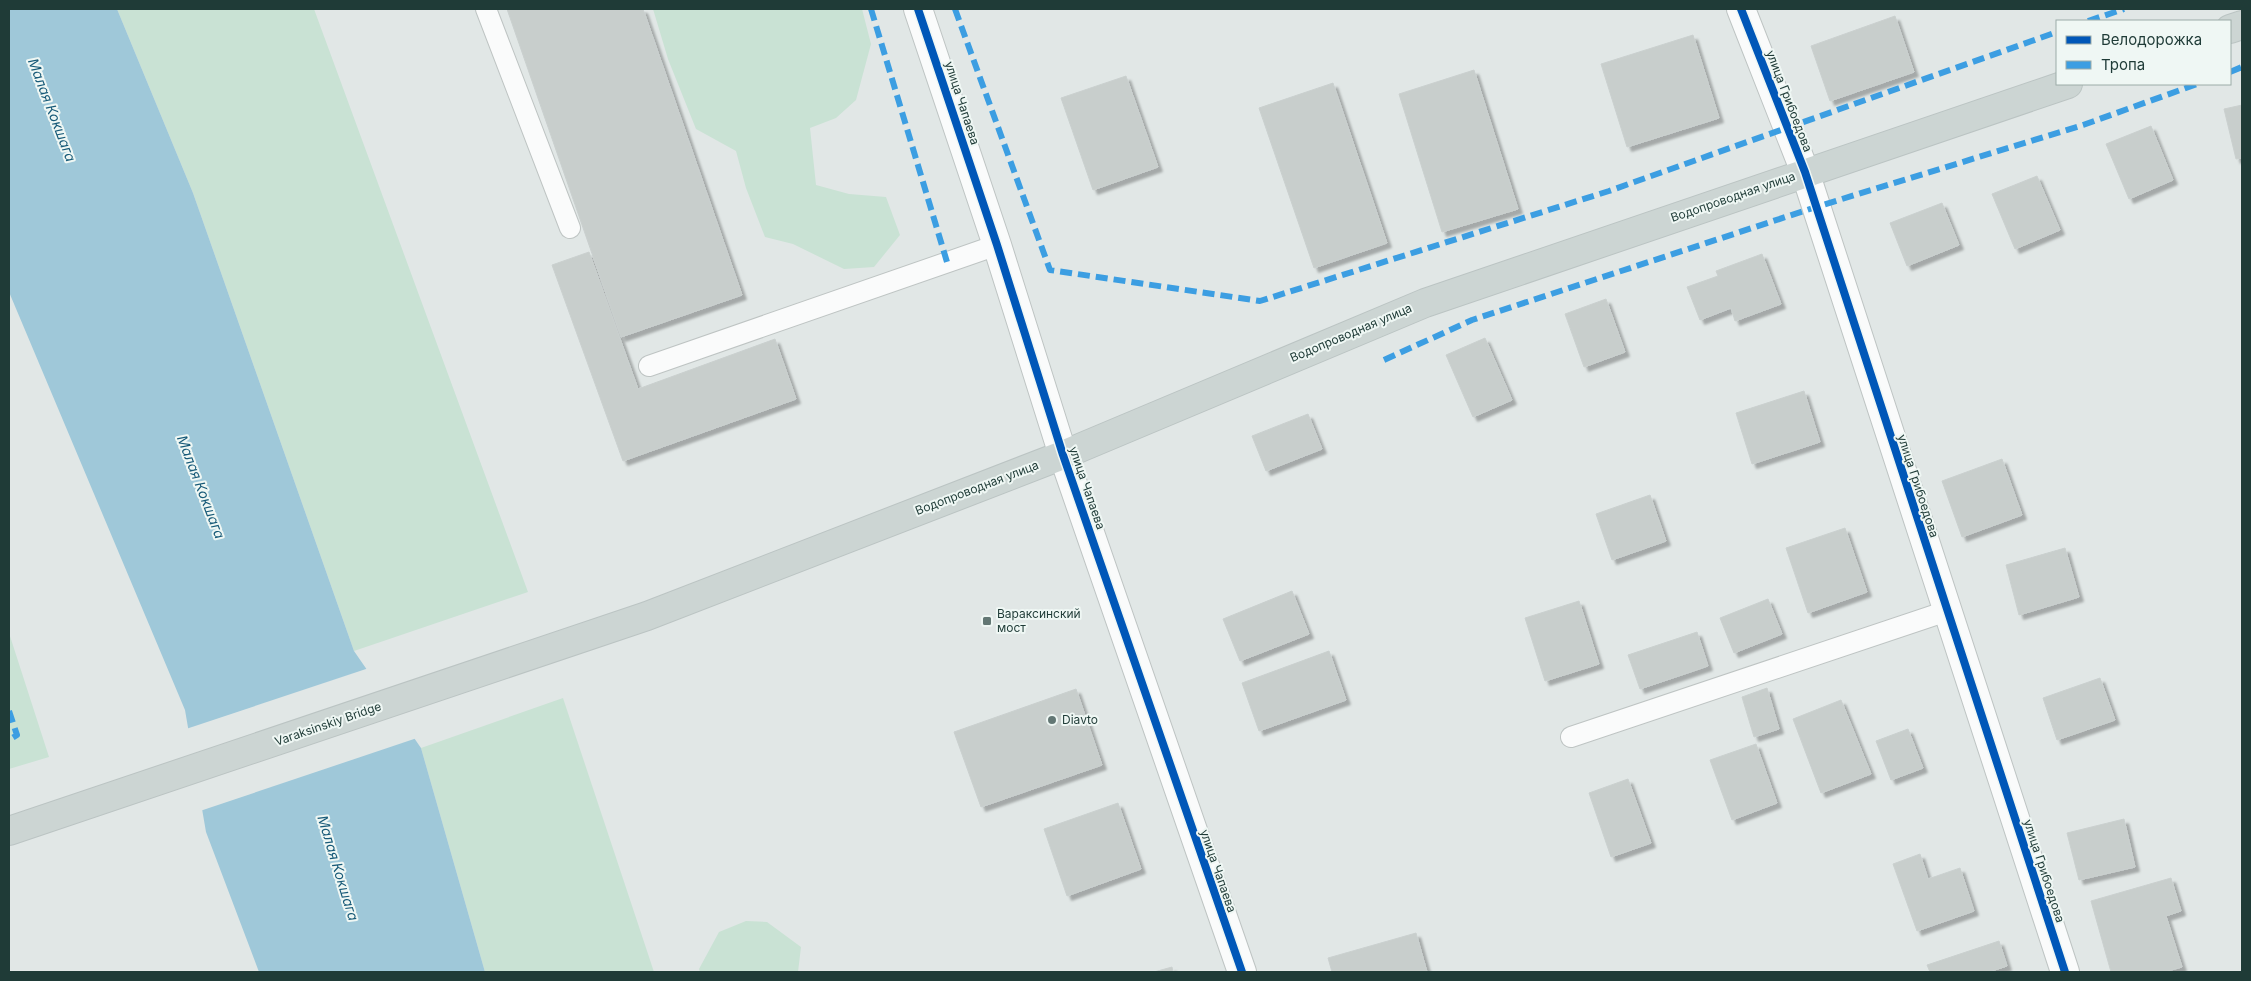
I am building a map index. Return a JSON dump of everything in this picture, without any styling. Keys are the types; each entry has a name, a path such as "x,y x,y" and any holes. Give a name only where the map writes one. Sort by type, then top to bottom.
{"main road":[{"name":"Водопроводная улица","path":"647,616 1063,455 1425,303 2065,85"},
{"name":"Varaksinskiy Bridge","path":"9,831 647,616"}],"street":[{"name":"улица Чапаева","path":"918,9 997,245 1063,455 1242,972"},
{"name":"улица Грибоедова","path":"1741,9 1805,172 2065,972"}],"lane":[{"path":"486,9 570,228"},
{"path":"649,366 997,245"},
{"path":"1571,737 1947,611"}],"green space":[{"path":"117,9 314,9 528,592 354,651 193,193"},
{"path":"653,9 862,9 871,44 856,100 836,118 810,128 816,185 849,194 886,197 900,235 874,267 844,269 793,244 765,237 746,188 736,151 696,129 668,59"},
{"path":"9,633 49,757 9,769"},
{"path":"563,698 654,972 485,972 421,748"},
{"path":"746,921 767,922 801,947 798,972 700,972 699,969 719,932"}],"water":[{"name":"Малая Кокшага","path":"9,9 117,9 193,193 354,651 421,748 485,972 259,972 206,832 185,710 9,292"}],"pier":[{"path":"369,668 417,738 200,811 186,729"}],"building":[{"path":"507,9 643,9 742,295 621,337"},
{"path":"1895,16 1914,72 1830,101 1811,46"},
{"path":"1693,35 1719,118 1627,147 1601,64"},
{"path":"1474,70 1518,209 1442,232 1399,94"},
{"path":"1126,76 1158,167 1093,190 1061,98"},
{"path":"1333,83 1387,243 1314,268 1259,108"},
{"path":"2242,105 2242,158 2236,159 2224,109"},
{"path":"2151,126 2173,180 2129,199 2106,144"},
{"path":"2037,176 2060,230 2015,249 1992,194"},
{"path":"1942,203 1959,245 1907,266 1890,223"},
{"path":"589,252 638,389 775,339 796,399 623,461 552,265"},
{"path":"1762,254 1781,304 1735,321 1731,308 1700,320 1687,287 1718,276 1716,271"},
{"path":"1606,299 1625,352 1584,367 1565,314"},
{"path":"1485,338 1512,400 1473,417 1446,355"},
{"path":"1804,391 1820,442 1752,464 1736,413"},
{"path":"1308,414 1322,449 1266,471 1252,436"},
{"path":"2002,459 2022,515 1962,537 1942,481"},
{"path":"1650,495 1666,541 1612,560 1596,514"},
{"path":"1845,528 1867,592 1808,613 1786,548"},
{"path":"2065,548 2079,597 2019,615 2006,565"},
{"path":"1292,591 1309,634 1240,661 1223,619"},
{"path":"1768,599 1782,634 1734,653 1720,618"},
{"path":"1579,601 1599,664 1545,681 1525,618"},
{"path":"1697,632 1708,666 1640,689 1628,655"},
{"path":"1329,651 1346,700 1259,731 1242,683"},
{"path":"2100,678 2115,720 2057,740 2043,698"},
{"path":"1767,688 1779,729 1754,737 1742,697"},
{"path":"1076,689 1102,765 981,807 954,732"},
{"path":"1841,700 1871,774 1821,793 1793,719"},
{"path":"1908,729 1923,768 1891,780 1876,741"},
{"path":"1756,744 1777,803 1732,820 1710,760"},
{"path":"1628,779 1651,843 1611,857 1589,793"},
{"path":"1118,803 1141,869 1067,896 1044,829"},
{"path":"2124,819 2135,867 2079,880 2067,833"},
{"path":"1920,854 1928,879 1960,868 1974,911 1917,931 1893,864"},
{"path":"2171,878 2181,911 2166,916 2182,967 2164,972 2111,972 2091,901"},
{"path":"1416,933 1427,972 1332,972 1328,958"},
{"path":"1999,941 2007,966 1989,972 1930,972 1927,965"},
{"path":"1172,967 1173,972 1154,972"}],"marked path":[{"path":"871,9 947,262"},
{"path":"955,9 1050,270 1260,301 1609,191 2056,32"},
{"path":"2091,20 2124,9"},
{"path":"2231,72 2242,67"},
{"path":"1384,360 1472,320 1816,207 2083,125 2194,85"},
{"path":"9,711 17,735 9,740"}],"cycle path":[{"path":"918,9 997,245 1063,455 1242,972"},
{"path":"1741,9 1805,172 2065,972"}],"place":[{"name":"Вараксинский мост","path":"987,621"},
{"name":"Diavto","path":"1052,720"}]}
